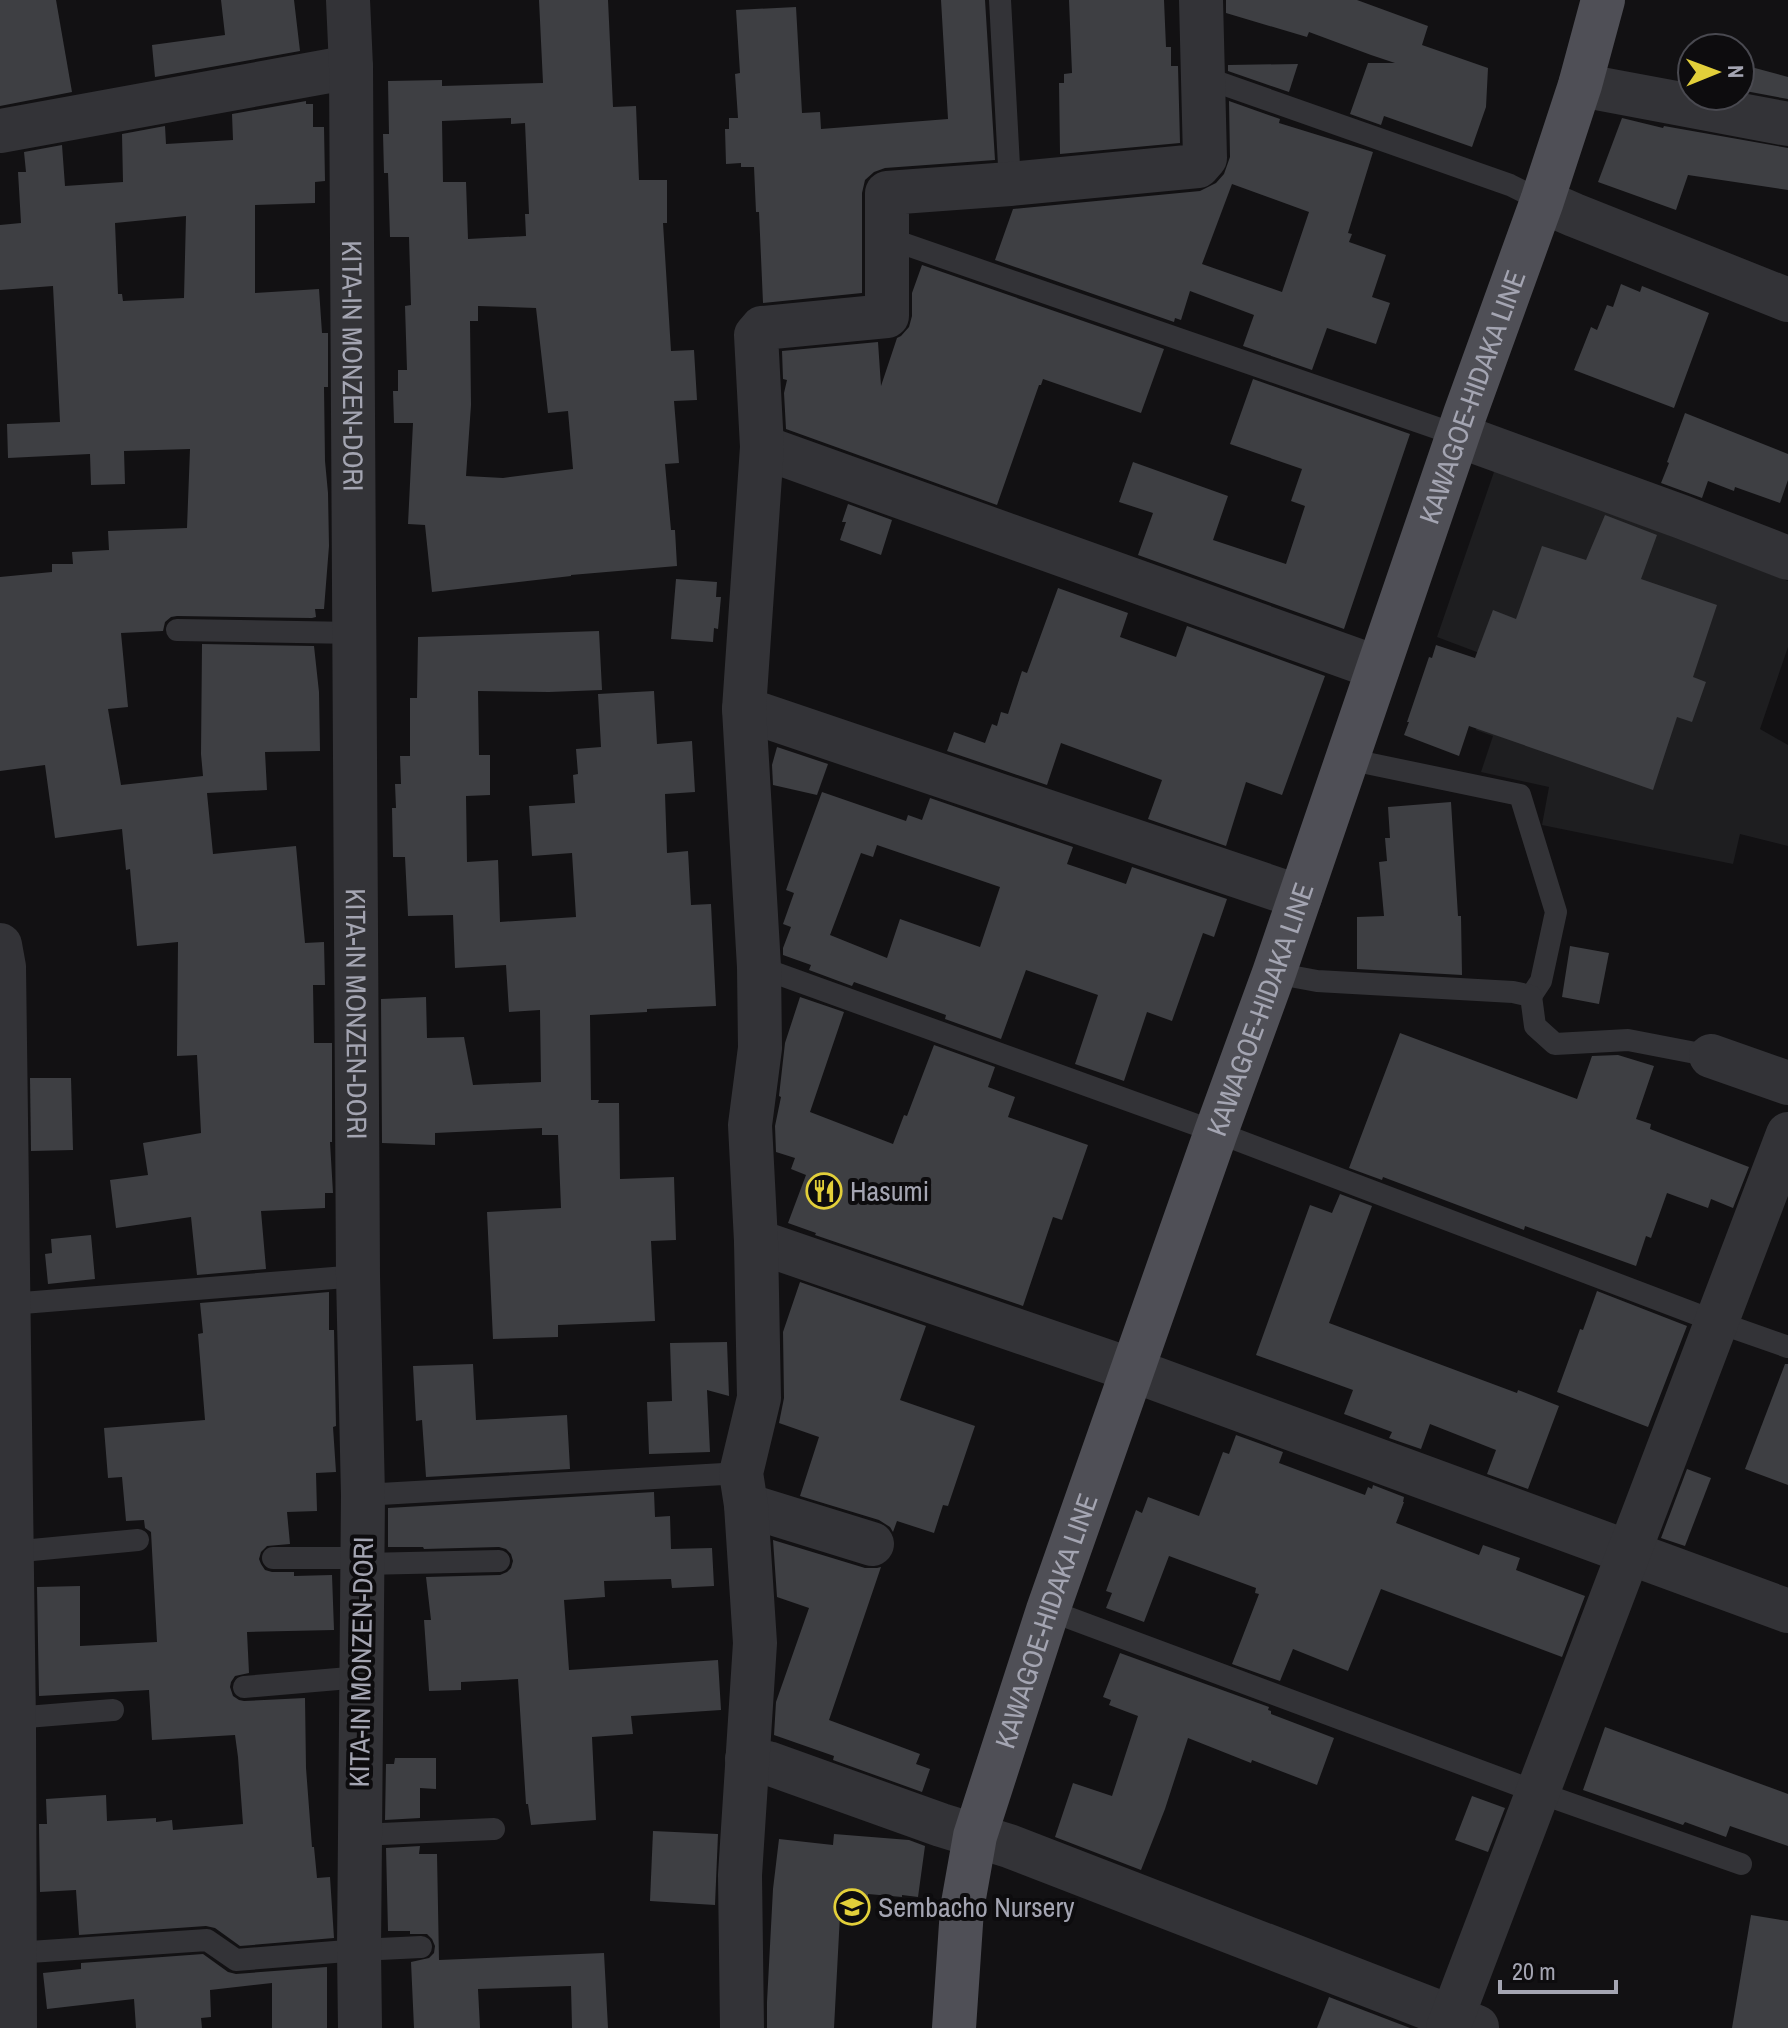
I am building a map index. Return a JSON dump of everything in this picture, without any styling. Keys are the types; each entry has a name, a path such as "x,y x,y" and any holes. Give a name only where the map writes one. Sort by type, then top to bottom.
{"main road":[{"name":"KAWAGOE-HIDAKA LINE","path":"954,2028 962,1909 975,1836 1048,1610 1274,973 1457,435 1542,201 1580,85 1603,0"}],"street":[{"name":"KITA-IN MONZEN-DORI","path":"348,0 351,67 358,1276 363,1495 360,2028"},
{"path":"742,2028 740,1875 755,1643 744,1489 759,1398 750,1125 760,1048 759,967 744,709 762,447 756,335 762,328 887,316 887,193 1198,166 1205,158 1201,0"},
{"path":"0,131 351,67"},
{"path":"1580,85 1788,124"},
{"path":"1542,201 1788,300"},
{"path":"1457,435 1788,558"},
{"path":"762,447 1378,668"},
{"path":"744,709 1300,897"},
{"path":"0,945 4,967 4,1240 10,1304 10,1723 15,2028"},
{"path":"1711,1056 1788,1083"},
{"path":"747,1759 768,1763 1024,1851 1460,2024 1537,1792 1788,1134"},
{"path":"756,1241 1132,1370 1788,1611"},
{"path":"744,1489 872,1544"}],"lane":[{"path":"1000,0 1010,184"},
{"path":"1203,77 1510,185 1542,201"},
{"path":"887,238 1457,435"},
{"path":"177,630 355,633"},
{"path":"1347,759 1520,795 1556,912 1541,981 1531,996 1535,1026 1555,1044 1628,1040 1711,1056"},
{"path":"759,967 1216,1132 1788,1347"},
{"path":"1274,973 1317,981 1513,992 1531,996"},
{"path":"10,1304 358,1276"},
{"path":"363,1495 744,1489"},
{"path":"11,1552 138,1540"},
{"path":"273,1558 499,1561"},
{"path":"1048,1610 1537,1792 1741,1864"},
{"path":"244,1687 361,1677"},
{"path":"10,1723 113,1710"},
{"path":"359,1835 494,1829"},
{"path":"15,1953 207,1940 236,1960 421,1947"}],"shaded area":[{"path":"1495,469 1788,581 1788,647 1760,729 1788,745 1788,846 1740,834 1733,864 1542,825 1549,787 1481,772 1493,736 1476,730 1498,660 1437,637"}],"building":[{"path":"0,0 56,0 72,92 0,106"},
{"path":"221,0 294,0 300,51 155,77 152,45 225,35"},
{"path":"539,0 608,0 613,107 636,106 639,180 667,180 667,223 663,223 671,351 694,350 697,400 674,401 679,463 665,464 677,566 432,592 425,525 408,524 413,423 394,423 393,391 398,391 398,370 407,370 405,306 411,305 409,237 390,237 383,134 389,134 388,81 442,80 442,86 543,83","holes":["511,118 511,124 525,123 529,214 525,214 526,236 468,239 466,182 443,182 442,121","478,306 536,308 548,413 568,411 573,469 503,478 466,476 471,405 470,321 478,321"]},
{"path":"941,0 985,0 995,160 885,168 874,172 865,180 862,193 862,293 763,303 754,167 741,167 741,163 726,164 725,129 729,129 729,118 738,118 735,74 740,73 736,10 796,7 802,113 820,112 821,129 948,119"},
{"path":"1069,0 1164,0 1166,47 1171,47 1171,66 1178,66 1180,143 1060,154 1059,83 1064,83 1064,74 1072,73"},
{"path":"1226,0 1357,0 1428,26 1422,45 1488,68 1486,107 1472,147 1384,116 1381,125 1350,114 1368,63 1395,63 1309,32 1307,37 1226,13"},
{"path":"1298,64 1289,92 1228,71 1228,65"},
{"path":"1756,68 1788,77 1788,99 1756,93"},
{"path":"306,101 306,104 313,104 313,127 324,127 325,181 315,182 315,203 255,205 255,293 319,289 322,333 328,333 328,387 324,387 329,546 324,609 315,609 316,617 312,618 177,616 165,622 163,631 121,633 128,707 108,709 121,785 203,776 202,644 314,646 320,751 265,752 267,790 207,793 213,854 296,846 305,943 324,942 325,985 313,985 314,1043 332,1043 330,1142 333,1193 325,1193 325,1208 261,1211 266,1269 197,1275 191,1217 116,1228 110,1180 148,1175 143,1143 201,1133 197,1055 177,1056 178,942 137,946 130,869 126,870 122,829 55,838 45,765 0,771 0,577 52,572 52,564 73,564 72,552 109,550 108,531 187,528 190,449 124,451 125,484 91,485 90,454 8,458 7,424 60,422 53,286 0,290 0,225 21,223 18,172 26,172 24,152 62,145 65,186 123,182 122,134 165,126 166,144 233,140 232,114","holes":["186,216 184,298 123,301 122,294 118,294 115,223"]},
{"path":"1229,101 1280,119 1279,123 1373,152 1348,233 1352,234 1349,242 1386,255 1372,297 1390,303 1376,344 1327,328 1312,370 1243,346 1254,315 1190,291 1181,320 1175,318 1174,322 995,260 1013,209 1200,191 1216,183 1224,174 1230,157","holes":["1232,184 1309,212 1282,292 1202,264"]},
{"path":"1622,118 1663,128 1788,148 1788,190 1688,175 1676,210 1598,182"},
{"path":"922,265 1164,349 1141,413 1043,379 997,505 786,429 784,393 787,380 783,379 782,351 878,342 881,386 897,338 909,327 912,293"},
{"path":"1621,284 1640,292 1642,286 1709,313 1674,408 1574,370 1591,327 1597,330 1607,305 1613,307"},
{"path":"1253,379 1410,434 1344,629 1138,555 1153,513 1119,502 1133,462 1228,496 1213,540 1286,564 1305,506 1291,501 1302,469 1230,444"},
{"path":"1685,413 1788,454 1788,480 1780,503 1708,481 1702,498 1661,483"},
{"path":"848,504 892,520 881,555 840,540"},
{"path":"1605,515 1657,535 1641,579 1717,605 1693,677 1706,682 1692,722 1677,717 1653,790 1469,726 1459,756 1404,735 1429,657 1432,658 1436,645 1475,658 1493,610 1516,619 1542,546 1586,560"},
{"path":"676,579 717,582 716,597 721,597 718,629 714,628 713,642 671,639"},
{"path":"1058,588 1128,613 1120,637 1176,657 1187,626 1325,676 1282,795 1246,782 1226,846 1148,819 1162,780 1061,743 1047,785 947,751 954,732 985,743 992,724 997,726 1001,712 1008,714 1022,671 1027,673"},
{"path":"599,631 602,690 478,691 479,755 490,755 490,795 466,796 467,862 498,860 500,922 576,917 572,853 532,856 529,806 575,803 573,775 578,774 576,749 601,747 598,694 654,691 657,744 692,741 695,792 665,794 667,853 688,851 691,905 711,904 716,1006 590,1015 591,1100 619,1103 620,1179 674,1177 676,1240 651,1241 655,1321 558,1325 558,1337 493,1339 487,1212 561,1208 558,1135 542,1135 542,1128 435,1133 435,1145 382,1143 381,999 426,997 427,1038 464,1037 473,1085 541,1082 540,1010 509,1012 506,965 455,968 453,915 408,916 405,857 393,857 395,784 401,784 400,756 410,756 410,698 417,698 418,637"},
{"path":"777,747 828,764 817,795 773,785 772,765"},
{"path":"822,792 906,821 908,815 922,820 930,798 1073,847 1067,864 1126,884 1132,867 1227,899 1214,937 1203,933 1172,1021 1147,1012 1124,1081 1075,1064 1098,995 1026,970 1001,1039 945,1019 946,1015 854,982 852,986 809,970 811,965 783,955 791,927 783,924 794,893 786,890","holes":["877,845 1000,887 980,947 900,919 887,958 830,935 861,853 873,857"]},
{"path":"1451,802 1458,916 1461,916 1462,975 1357,969 1357,917 1384,916 1379,862 1387,861 1385,838 1390,838 1388,807"},
{"path":"1570,946 1609,953 1599,1004 1562,997"},
{"path":"800,997 844,1012 810,1112 893,1144 934,1045 995,1067 988,1087 1015,1097 1008,1117 1088,1145 1062,1220 1053,1217 1023,1306 788,1223 806,1175 791,1169 795,1158 776,1152 775,1126 781,1097 785,1043"},
{"path":"1400,1033 1577,1099 1592,1056 1618,1055 1654,1066 1636,1119 1651,1124 1650,1129 1749,1167 1733,1208 1711,1199 1708,1208 1667,1193 1651,1238 1646,1236 1636,1266 1525,1226 1524,1230 1383,1177 1382,1180 1349,1168"},
{"path":"30,1078 71,1078 73,1150 31,1151"},
{"path":"1340,1194 1372,1206 1329,1323 1559,1406 1528,1489 1487,1474 1496,1450 1430,1424 1421,1449 1389,1438 1392,1432 1344,1414 1353,1390 1256,1355 1310,1205 1332,1213"},
{"path":"91,1235 95,1279 48,1284 45,1254 52,1253 51,1239"},
{"path":"800,1282 926,1326 900,1400 975,1426 948,1506 943,1505 934,1533 897,1521 893,1532 879,1520 800,1496 819,1437 779,1423 784,1398 783,1332"},
{"path":"1597,1291 1687,1326 1648,1427 1557,1392"},
{"path":"329,1292 329,1330 334,1330 336,1472 316,1473 317,1511 287,1512 290,1544 267,1546 259,1559 265,1570 272,1572 294,1572 294,1576 332,1575 334,1630 247,1632 249,1673 235,1676 230,1687 233,1696 244,1701 305,1698 312,1847 317,1878 330,1877 334,1938 240,1946 215,1928 206,1926 79,1935 76,1890 40,1892 39,1824 47,1824 46,1799 106,1795 107,1821 172,1820 173,1830 243,1824 238,1757 235,1735 152,1740 149,1690 39,1696 37,1587 80,1586 80,1646 157,1642 151,1532 145,1528 144,1520 126,1521 122,1477 108,1478 104,1428 205,1420 198,1334 203,1333 200,1303"},
{"path":"727,1342 729,1396 707,1390 710,1452 649,1454 647,1402 672,1401 670,1343"},
{"path":"473,1364 476,1420 567,1415 570,1469 426,1477 422,1420 416,1421 413,1366"},
{"path":"1785,1364 1788,1364 1788,1485 1745,1469"},
{"path":"1236,1435 1283,1452 1279,1463 1365,1495 1368,1487 1372,1489 1373,1485 1404,1497 1396,1523 1479,1555 1483,1545 1520,1558 1516,1570 1585,1596 1562,1657 1381,1589 1348,1671 1293,1649 1280,1681 1232,1664 1259,1594 1255,1593 1256,1588 1169,1556 1144,1622 1106,1608 1112,1593 1106,1591 1136,1510 1142,1513 1148,1497 1199,1516 1223,1452 1229,1454"},
{"path":"1687,1469 1711,1478 1685,1546 1661,1538"},
{"path":"654,1492 655,1517 670,1516 671,1549 712,1548 714,1586 672,1588 671,1579 604,1581 605,1597 564,1600 569,1670 718,1660 721,1710 631,1716 633,1734 592,1737 596,1820 531,1825 526,1804 518,1679 461,1682 461,1690 429,1691 424,1620 431,1620 426,1577 500,1575 511,1568 511,1554 499,1547 388,1547 388,1508"},
{"path":"773,1540 865,1568 881,1567 829,1720 920,1754 916,1764 930,1769 922,1792 774,1735 776,1702 809,1608 777,1597"},
{"path":"1120,1653 1269,1707 1271,1714 1334,1738 1317,1785 1188,1738 1141,1870 1055,1837 1073,1783 1112,1796 1138,1716 1109,1705 1111,1700 1103,1697"},
{"path":"1605,1727 1788,1794 1788,1846 1730,1826 1726,1837 1583,1790"},
{"path":"395,1758 436,1758 436,1789 420,1788 420,1818 385,1820 386,1764 394,1764"},
{"path":"1472,1796 1505,1808 1488,1852 1455,1840"},
{"path":"653,1831 718,1834 715,1905 650,1901"},
{"path":"834,1834 909,1840 925,1846 918,1897 868,1894 865,1918 840,1915 834,2028 767,2028 773,1889 779,1839 833,1845"},
{"path":"420,1846 419,1854 437,1854 439,1960 604,1953 608,2028 572,2028 571,1986 478,1989 480,2028 414,2028 411,1962 429,1958 435,1946 427,1934 388,1931 386,1848"},
{"path":"1751,1915 1788,1921 1788,2028 1732,2028"},
{"path":"203,1954 228,1972 236,1974 327,1967 327,2028 272,2028 272,1983 210,1990 211,2017 201,2018 202,2028 136,2028 134,1999 47,2009 43,1973 81,1969 81,1963"},
{"path":"1329,1997 1410,2028 1317,2028"}],"place":[{"name":"Hasumi","path":"824,1191"},
{"name":"Sembacho Nursery","path":"852,1907"}]}
